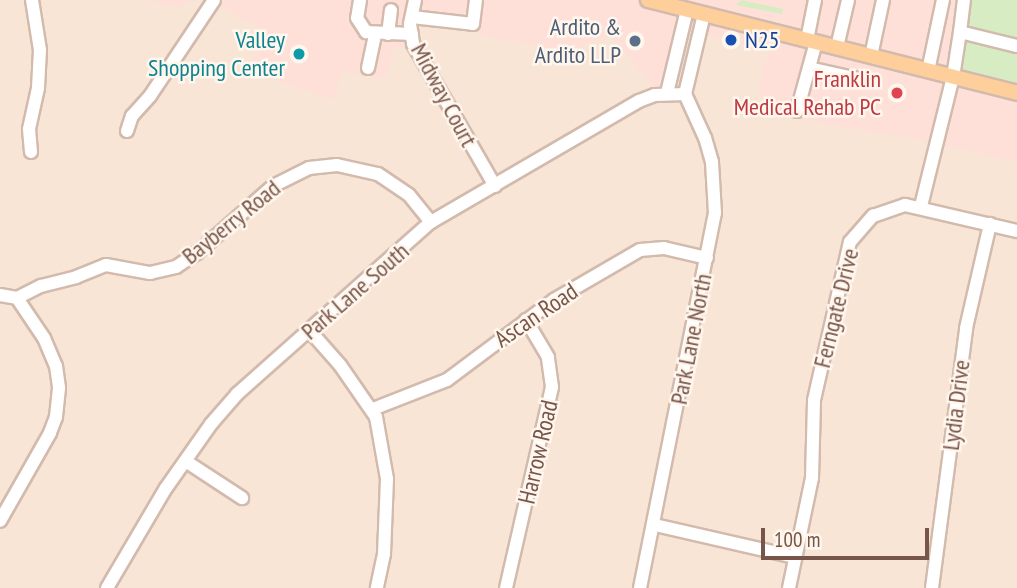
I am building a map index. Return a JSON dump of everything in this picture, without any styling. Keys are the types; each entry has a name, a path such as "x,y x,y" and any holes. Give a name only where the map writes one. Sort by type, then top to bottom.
{"main road":[{"path":"648,0 1017,93"}],"street":[{"path":"31,152 29,129 38,88 40,50 32,0"},
{"path":"127,131 132,116 150,96 214,0"},
{"path":"360,0 357,18 366,32 412,34"},
{"name":"Midway Court","path":"415,0 412,17 413,44 495,186"},
{"path":"412,17 473,24 477,0"},
{"path":"797,111 809,68 815,0"},
{"path":"837,47 848,0"},
{"path":"871,56 883,0"},
{"path":"928,71 943,0"},
{"path":"964,0 953,77 921,206 1017,230"},
{"path":"368,68 391,10"},
{"path":"667,93 687,10"},
{"path":"685,94 704,14"},
{"path":"960,32 1017,46"},
{"path":"809,68 862,80"},
{"name":"Park Lane South","path":"107,588 166,488 187,462 211,424 237,394 431,222 639,101 667,93 685,94"},
{"name":"Park Lane North","path":"640,588 655,525 715,213 715,180 705,138 685,94"},
{"name":"Bayberry Road","path":"17,298 41,286 76,277 106,265 150,273 176,267 197,253 272,186 309,168 337,164 378,174 410,195 431,222"},
{"name":"Ferngate Drive","path":"789,588 812,478 814,400 848,248 860,228 880,212 905,205 921,206"},
{"name":"Lydia Drive","path":"932,588 966,328 990,224"},
{"name":"Ascan Road","path":"373,409 447,380 554,300 639,250 664,248 706,258"},
{"path":"0,295 17,298 44,338 56,366 59,400 50,433 0,521"},
{"name":"Harrow Road","path":"506,588 552,387 548,357 526,320"},
{"path":"310,331 373,409 387,479 384,554 377,588"},
{"path":"187,462 242,498"},
{"path":"655,525 795,557"}],"shaded area":[{"path":"0,0 1017,0 1017,588 0,588"},
{"path":"147,0 194,0 178,7"},
{"path":"211,0 1017,0 1017,162 921,140 767,114 759,89 769,50 676,28 665,89 656,91 610,34 569,52 409,20 411,45 393,49 385,78 341,72 334,100 246,70 268,34"}],"green space":[{"path":"741,0 783,9 782,14 736,5"},
{"path":"968,0 1017,0 1017,93 948,76"}],"place":[{"name":"N25","path":"731,40"},
{"name":"Ardito & Ardito LLP","path":"635,41"},
{"name":"Valley Shopping Center","path":"299,54"},
{"name":"Franklin Medical Rehab PC","path":"897,93"}]}
